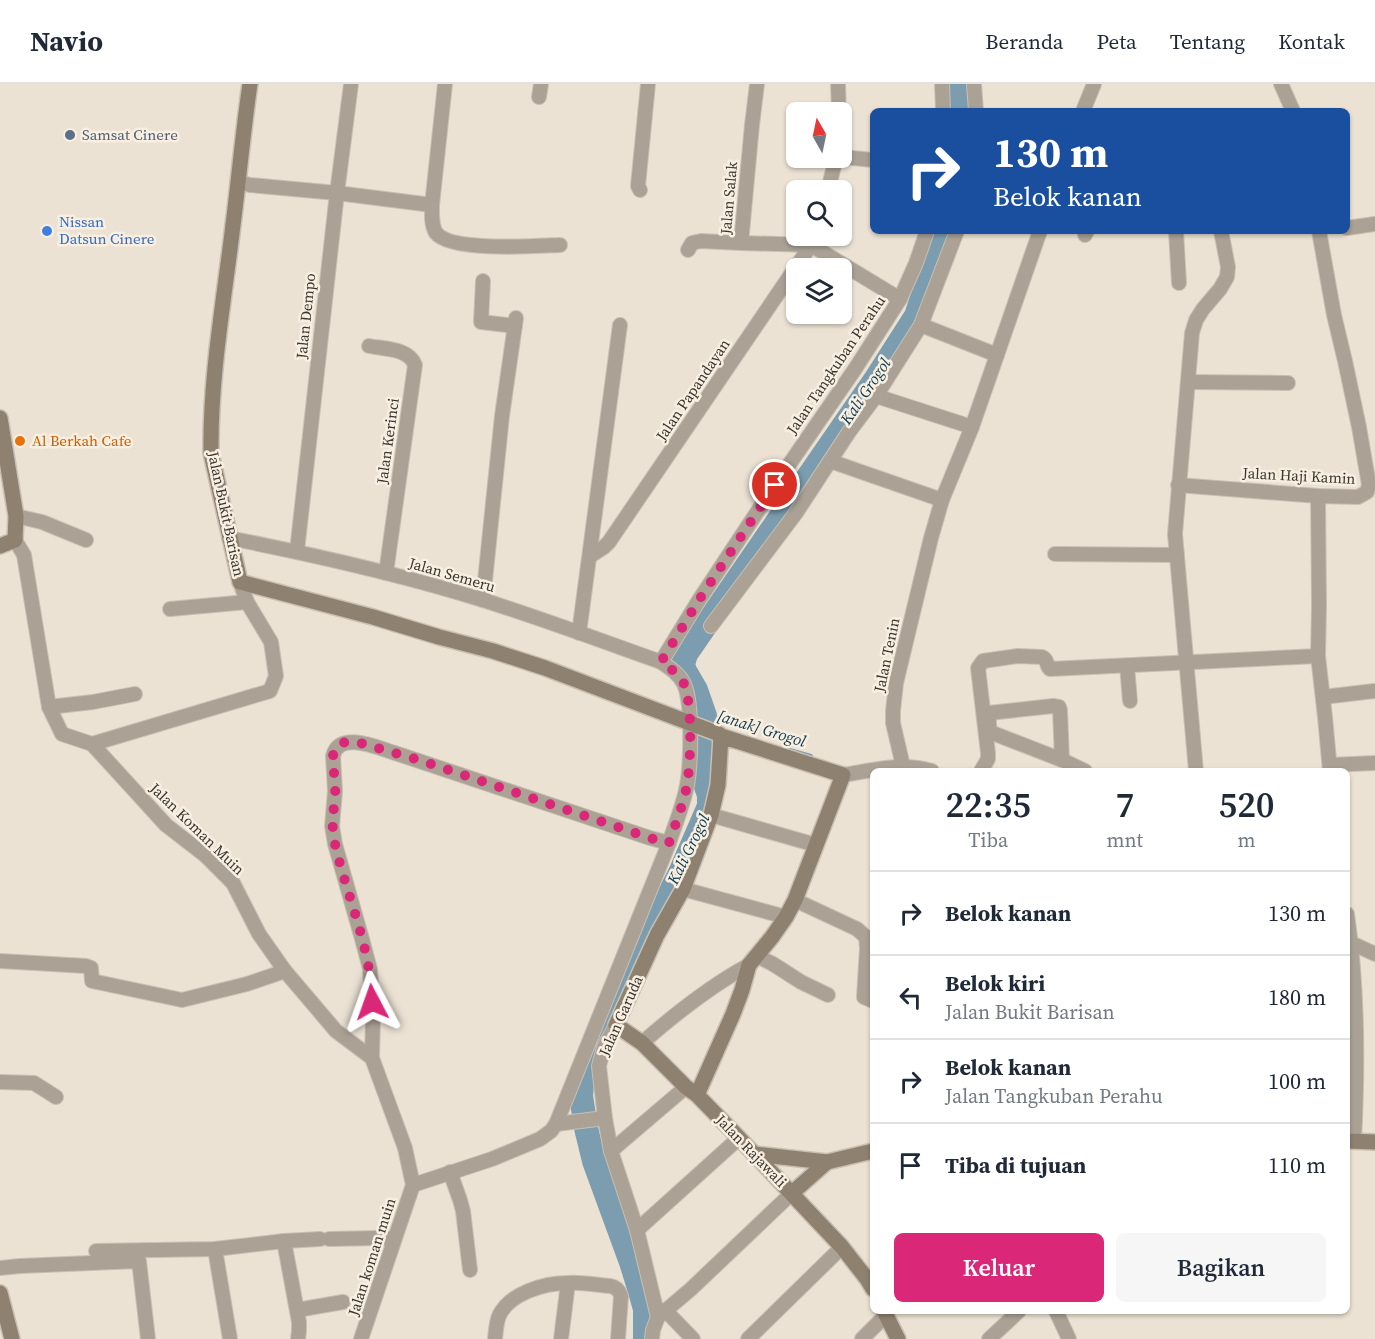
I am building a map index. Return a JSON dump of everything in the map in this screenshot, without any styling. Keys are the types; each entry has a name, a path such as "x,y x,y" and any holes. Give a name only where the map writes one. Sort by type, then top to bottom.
{"street":[{"name":"Jalan Bukit Barisan","path":"250,84 219,329 211,432 211,453 240,582 493,651 545,668 720,735 843,775"},
{"name":"Jalan Dempo","path":"297,551 351,84"},
{"path":"445,84 432,206 433,227 440,237 474,246 560,245"},
{"path":"639,190 648,84"},
{"name":"Jalan Salak","path":"757,84 741,243 786,241"},
{"path":"838,84 839,102"},
{"path":"942,84 943,108"},
{"path":"974,84 976,108"},
{"path":"1084,108 1094,84"},
{"path":"1281,84 1292,108"},
{"path":"852,158 870,160"},
{"path":"238,182 432,206"},
{"path":"1350,228 1375,224"},
{"name":"Jalan Tangkuban Perahu","path":"661,662 699,600 855,369 900,298 926,234"},
{"path":"711,626 796,513 830,460 876,396 921,325 956,234"},
{"name":"Jalan Tenin","path":"903,766 893,723 896,683 931,538 942,500 972,427 1039,234"},
{"path":"1176,234 1179,283"},
{"path":"1196,768 1175,534 1192,333 1196,320 1224,283 1228,273 1222,234"},
{"name":"Jalan Haji Kamin","path":"1178,485 1318,496 1358,497 1367,492 1369,485 1359,427 1346,360 1334,315 1320,234"},
{"path":"688,250 692,243 700,241 741,243"},
{"name":"Jalan Papandayan","path":"590,556 609,542 809,246"},
{"name":"Jalan Salak","path":"822,246 900,298"},
{"path":"483,281 481,322 515,322 502,416 483,600"},
{"path":"579,633 620,325"},
{"path":"921,325 997,355"},
{"name":"Jalan Kerinci","path":"369,346 404,353 410,356 415,365 386,573"},
{"path":"1189,382 1288,383"},
{"path":"876,396 972,427"},
{"path":"0,418 16,516 15,540 24,555 49,707 62,734 92,744 270,691 276,676 271,642 247,602 240,582"},
{"path":"830,460 942,500"},
{"path":"1318,496 1318,656 1330,768 1375,763"},
{"path":"16,516 42,522 86,540"},
{"name":"Jalan Semeru","path":"229,537 386,573 483,600 661,662"},
{"path":"0,546 15,540"},
{"path":"1055,554 1177,555"},
{"path":"170,609 247,602"},
{"path":"983,768 988,759 978,668 983,661 1018,656 1044,658 1050,669 1318,656"},
{"path":"563,1123 669,843 686,788 695,726 684,684 675,672 661,662"},
{"path":"1127,666 1130,701"},
{"path":"1323,697 1374,691"},
{"path":"49,707 135,694"},
{"path":"1062,760 1060,710 1057,706 989,713 990,732 1079,768"},
{"name":"Jalan Garuda","path":"652,1339 653,1330 662,1314 637,1230 599,1119 599,1066 604,1047 657,935 683,889 716,816 720,735"},
{"path":"372,1058 373,1007 370,969 332,826 335,791 333,756 334,750 339,745 345,742 357,742 395,753 669,843"},
{"name":"Jalan Koman Muin","path":"92,744 166,825 206,856 233,883 259,934 285,971 336,1031 372,1058 405,1148 413,1185"},
{"path":"890,768 903,766 918,768"},
{"path":"611,1151 692,1091 733,1014 753,960 786,917 795,900 843,775 870,771"},
{"path":"716,816 816,845"},
{"path":"683,889 786,917"},
{"path":"795,900 863,933 867,941 869,967 864,997 870,1000"},
{"path":"1350,942 1375,954"},
{"path":"1350,957 1357,1062 1351,1141 1375,1142"},
{"path":"642,1043 711,988 753,960 772,964 828,995"},
{"path":"0,961 86,966 91,968 92,981 182,1000 247,984 285,971"},
{"name":"Jalan Rajawali","path":"616,1025 642,1043 740,1138 842,1247 870,1284"},
{"path":"0,1082 34,1083 57,1097"},
{"path":"413,1185 492,1159 540,1139 563,1123 599,1119"},
{"path":"637,1230 740,1138"},
{"path":"754,1154 827,1162 870,1152"},
{"path":"693,1339 662,1314 827,1162"},
{"path":"450,1172 463,1212 470,1270"},
{"name":"Jalan koman muin","path":"361,1339 413,1185"},
{"path":"96,1251 215,1249 324,1239 394,1239"},
{"path":"284,1241 297,1310 298,1339"},
{"path":"748,1339 842,1247"},
{"path":"215,1249 230,1339"},
{"path":"0,1268 139,1262 148,1339"},
{"path":"561,1339 568,1283"},
{"path":"495,1339 500,1315 509,1302 517,1296 546,1286 568,1283 610,1286 619,1291 621,1296 618,1339"},
{"path":"0,1293 12,1339"},
{"path":"297,1310 343,1302"},
{"path":"862,1339 884,1314"},
{"path":"886,1314 898,1339"},
{"path":"989,1339 1016,1314"},
{"path":"1057,1314 1069,1339"}],"waterway":[{"name":"Kali Grogol","path":"958,84 959,108"},
{"name":"Kali Grogol","path":"645,1339 645,1309 631,1262 594,1161 581,1096 583,1074 593,1046 680,873 709,806 709,795 705,784 707,733 705,716 696,690 683,664 686,654 877,377 916,316 943,234"},
{"name":"[anak] Grogol","path":"786,749 811,756"}],"place":[{"name":"Samsat Cinere","path":"70,135"},
{"name":"Nissan Datsun Cinere","path":"47,231"},
{"name":"Al Berkah Cafe","path":"20,441"}],"route":[{"path":"372,1002 370,969 332,826 335,791 334,750 345,742 372,746 669,843 686,788 690,723 684,684 675,672 661,662 775,485"}]}
